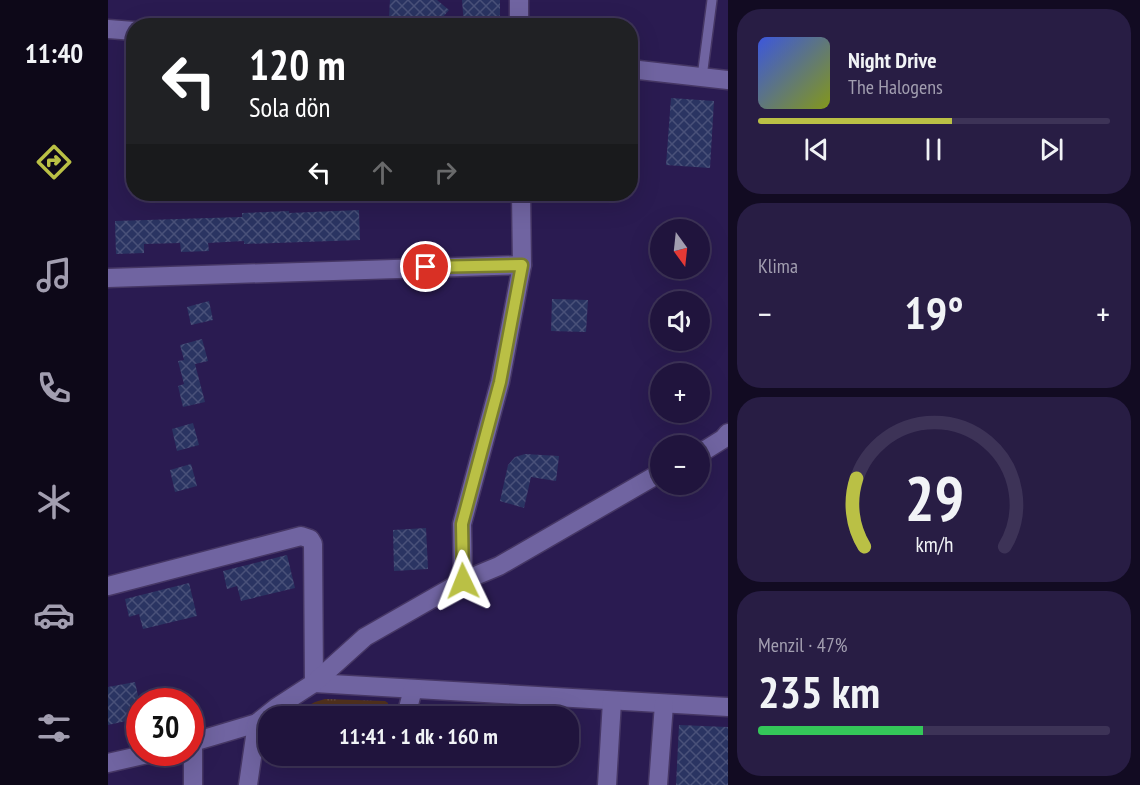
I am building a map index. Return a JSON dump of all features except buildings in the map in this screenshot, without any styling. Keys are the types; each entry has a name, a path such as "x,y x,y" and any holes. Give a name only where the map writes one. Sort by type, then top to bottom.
{"street":[{"path":"519,0 519,18"},
{"path":"108,29 126,30"},
{"path":"638,70 728,80"},
{"path":"463,581 462,524 500,382 522,265 521,201"},
{"path":"108,278 522,265"},
{"path":"710,447 726,438"},
{"path":"204,738 257,723 314,683 365,637 463,581 499,566 650,479"},
{"path":"108,585 301,536 310,539 314,544 314,683"},
{"path":"314,683 728,707"},
{"path":"409,706 413,689"},
{"path":"607,785 612,701"},
{"path":"658,785 664,704"},
{"path":"257,723 258,728"},
{"path":"248,785 258,753"},
{"path":"108,764 126,760"},
{"path":"193,766 193,785"}],"lane":[{"path":"702,77 712,0"}],"green space":[{"path":"325,699 385,701 388,706 308,706"}],"route":[{"path":"426,267 522,265 500,382 462,524 463,581"}]}
